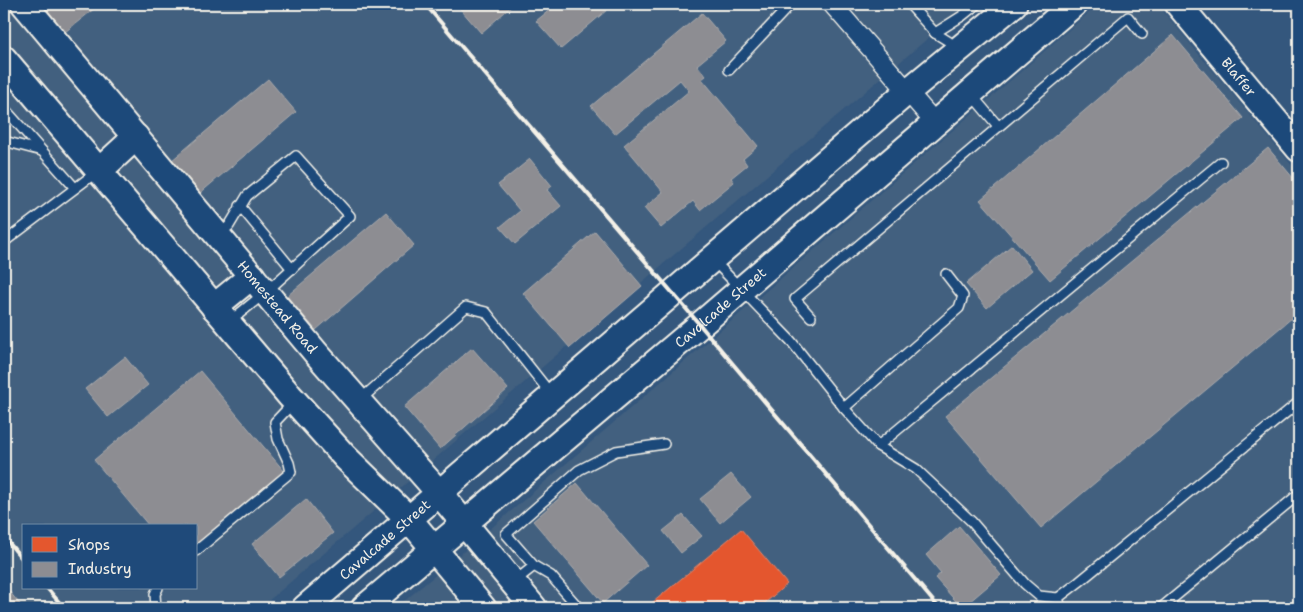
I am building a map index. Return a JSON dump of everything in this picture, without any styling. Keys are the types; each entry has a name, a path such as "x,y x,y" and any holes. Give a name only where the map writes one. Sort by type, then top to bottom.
{"main road":[{"name":"Homestead Road","path":"24,4 218,236 440,494 534,608"},
{"name":"Cavalcade Street","path":"305,608 907,92 1014,4"},
{"name":"Cavalcade Street","path":"364,608 741,290 1074,4"},
{"name":"Blaffer","path":"1178,4 1299,149"},
{"path":"4,59 295,401 345,457 409,519 483,608"},
{"path":"99,171 136,137"},
{"path":"221,315 259,284"}],"street":[{"path":"832,4 935,123"}],"lane":[{"path":"729,70 791,4"},
{"path":"909,4 935,33 958,50"},
{"path":"935,33 977,4"},
{"path":"811,317 796,299 998,126 1128,17 1142,34"},
{"path":"970,93 998,126"},
{"path":"4,108 75,188"},
{"path":"4,141 42,151"},
{"path":"218,236 228,226 247,196 296,156 350,216 292,269 259,284"},
{"path":"878,446 1221,162"},
{"path":"4,242 99,171"},
{"path":"240,206 292,269"},
{"path":"712,259 791,342 844,408 878,446 916,469 971,522 1025,584 1039,596 1058,598 1299,402"},
{"path":"844,408 960,308 963,296 946,274"},
{"path":"359,401 466,307 486,312 553,397"},
{"path":"198,549 291,472 278,439 275,422 295,401"},
{"path":"579,608 551,576 534,566 506,534 579,470 616,451 664,444"},
{"path":"1161,608 1299,494"},
{"path":"513,583 534,566"},
{"path":"156,608 155,594 157,590"},
{"path":"1058,598 1061,608"}],"shaded area":[{"path":"4,4 968,4 260,608 4,608"},
{"path":"1099,4 1157,4 1299,174 1299,608 396,608 481,537"}],"building: Shops":[{"path":"741,529 787,584 759,608 646,608"}],"building: Industry":[{"path":"41,4 100,4 65,32"},
{"path":"456,4 514,4 481,33"},
{"path":"557,4 614,4 561,49 536,21"},
{"path":"925,4 940,4 931,11"},
{"path":"702,13 726,41 697,65 706,76 702,79 758,146 743,159 747,165 731,178 734,182 700,210 693,201 661,228 644,208 663,192 624,145 689,91 680,80 615,134 591,106"},
{"path":"1173,35 1243,118 1050,280 980,200"},
{"path":"268,79 296,112 199,194 171,161"},
{"path":"1268,148 1299,185 1299,312 1041,528 945,416"},
{"path":"530,159 552,186 547,190 561,206 515,244 500,227 520,211 498,185"},
{"path":"386,212 414,245 316,330 287,296"},
{"path":"595,231 642,286 570,348 523,293"},
{"path":"1012,245 1032,270 987,308 966,284"},
{"path":"472,348 508,389 440,449 404,407"},
{"path":"125,357 148,385 108,417 85,389"},
{"path":"200,371 284,471 198,543 198,524 147,524 94,460"},
{"path":"731,474 751,497 720,523 700,499"},
{"path":"577,483 647,565 603,603 533,521"},
{"path":"306,499 333,533 279,577 252,544"},
{"path":"683,515 702,536 681,553 663,531"},
{"path":"959,526 1001,575 962,608 935,578 941,573 926,555"},
{"path":"4,585 23,608 4,608"}],"railway":[{"path":"425,4 939,608"},
{"path":"4,537 22,559"},
{"path":"49,590 64,608"}]}
